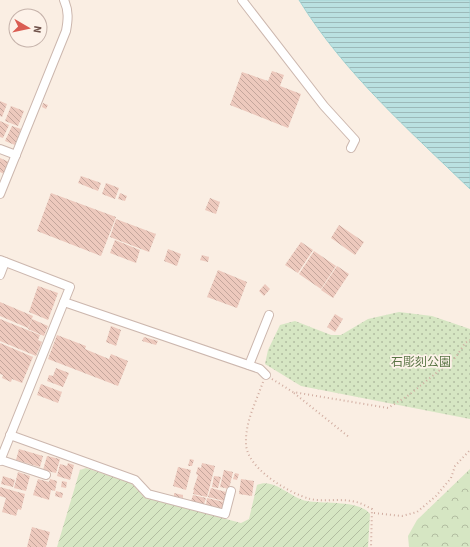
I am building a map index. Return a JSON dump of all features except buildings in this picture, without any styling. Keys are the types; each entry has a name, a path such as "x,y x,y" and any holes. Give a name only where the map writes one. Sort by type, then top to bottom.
{"street":[{"path":"0,194 66,31 68,17 67,6 64,0"},
{"path":"242,0 324,106 355,140 351,148"},
{"path":"0,149 16,155"},
{"path":"0,275 3,261 70,287 1,458 46,475"},
{"path":"64,302 249,365 260,369 266,375"},
{"path":"249,365 269,315"},
{"path":"10,435 135,480 148,494 225,514 231,491"}],"path":[{"path":"293,392 391,408 456,357 465,343 470,340"},
{"path":"349,437 293,392 266,375 251,414 246,443 248,451 255,464 275,482 306,497 327,501 355,501 372,509 374,513 371,547"},
{"path":"374,513 402,516 417,512 436,496 451,478 455,466 470,450"}],"green space":[{"name":"石彫刻公園","path":"399,312 432,316 470,329 470,419 301,386 265,364 268,350 280,325 295,321 331,335 341,335 368,319"},
{"path":"86,468 131,483 144,497 241,523 249,519 257,485 263,483 276,486 307,501 341,503 358,506 370,514 368,547 57,547 80,470"},
{"path":"470,469 470,547 409,547 408,536 417,520"}],"water":[{"path":"299,0 470,0 470,189 378,100 336,52"}]}
